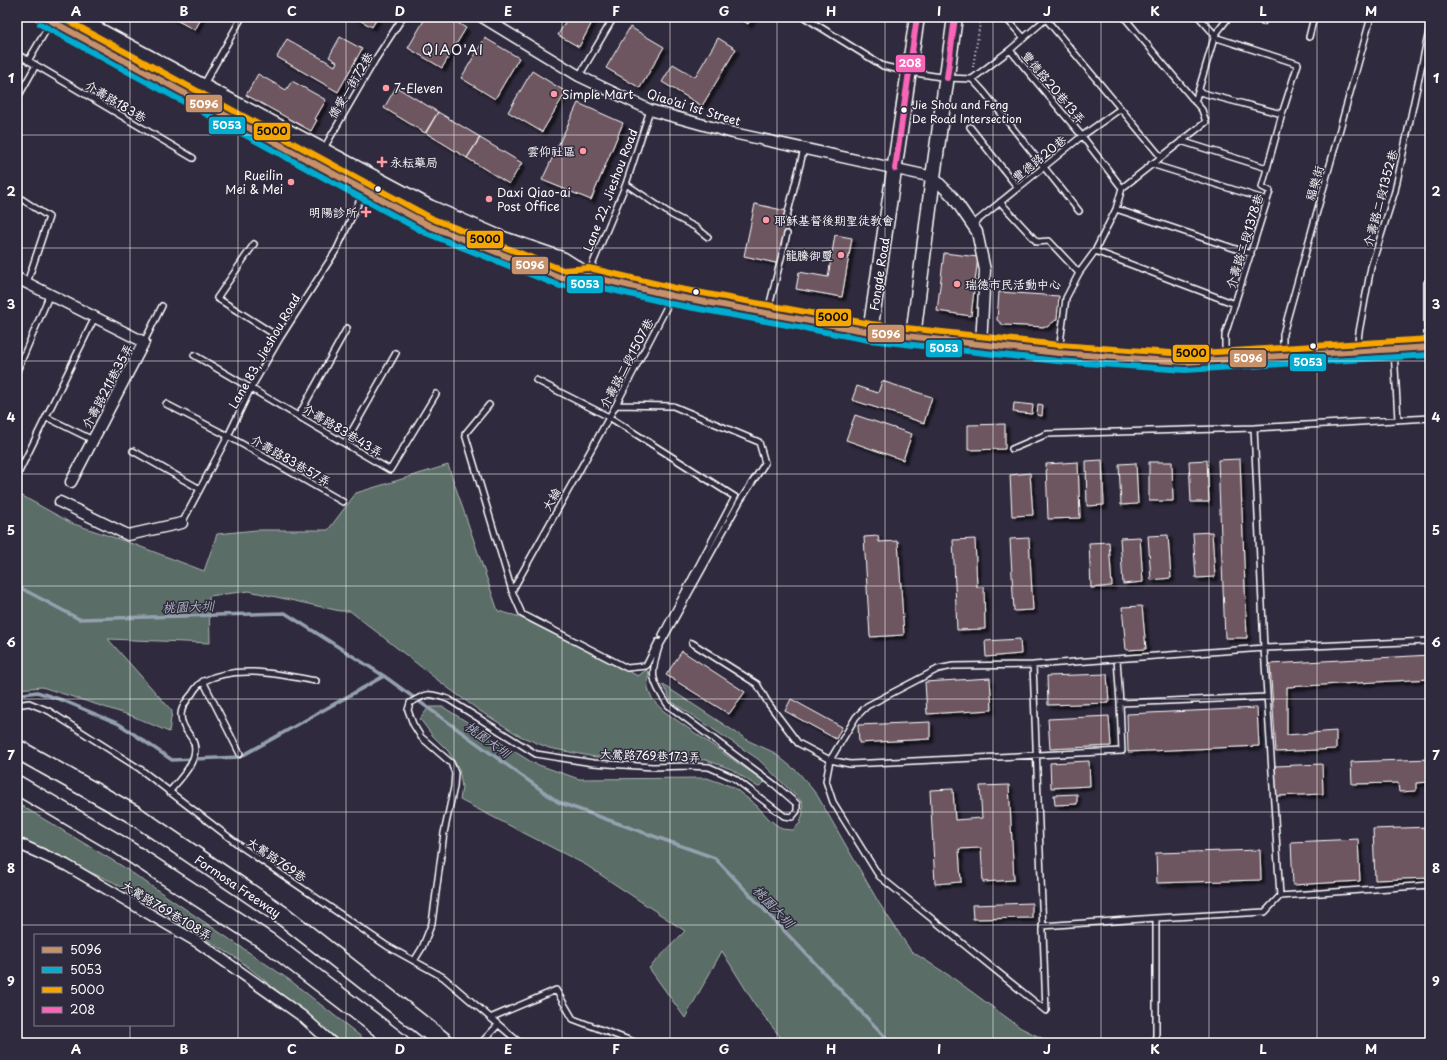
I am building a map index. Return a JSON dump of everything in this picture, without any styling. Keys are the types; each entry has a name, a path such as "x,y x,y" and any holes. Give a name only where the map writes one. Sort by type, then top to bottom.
{"highway":[{"name":"Formosa Freeway","path":"17,748 133,814 276,912 445,1043"},
{"path":"17,785 118,844 268,942 400,1043"}],"main road":[{"path":"73,17 314,164 430,226 562,278 588,276 673,296 870,332 1058,353 1185,362 1428,347"},
{"name":"Fongde Road","path":"870,332 917,17"},
{"path":"913,337 955,17"},
{"path":"48,19 322,151 430,208 499,238 563,260 588,276"}],"street":[{"name":"Qiao'ai 1st Street","path":"482,17 580,76 650,110 733,133 895,169"},
{"path":"895,169 933,177 953,197 978,232 985,270 981,345"},
{"name":"介壽路211巷35弄","path":"17,278 144,342 70,482"},
{"path":"60,502 128,535 182,523"},
{"name":"大鶯路769巷108弄","path":"17,843 66,865 199,943 302,1016 332,1043"}],"lane":[{"path":"199,93 242,17"},
{"name":"僑愛一街72巷","path":"314,164 375,60 403,17"},
{"path":"580,76 614,17"},
{"path":"804,17 883,66 947,78 972,79 1010,50 1047,18 1161,157"},
{"path":"1005,17 1024,38"},
{"path":"1058,353 1066,298 1079,273 1095,251 1116,209 1122,188 1206,122 1202,110 1196,102 1124,17"},
{"path":"1198,17 1215,36"},
{"path":"1196,102 1215,36 1229,17"},
{"path":"1309,36 1314,17"},
{"name":"福樂街","path":"1283,356 1283,334 1370,17"},
{"path":"28,61 48,19"},
{"name":"介壽路二段1352巷","path":"1357,351 1371,267 1395,191 1430,26"},
{"name":"介壽路二段1378巷","path":"1215,36 1298,64 1282,114 1262,187 1270,191 1226,335 1225,360"},
{"name":"豐德路20巷13弄","path":"1010,50 1082,136 1122,188"},
{"name":"介壽路183巷","path":"17,54 193,158"},
{"path":"17,100 36,65"},
{"path":"972,79 1080,211"},
{"path":"1199,92 1282,114"},
{"name":"豐德路20巷","path":"972,225 1044,166 1120,108"},
{"name":"Lane 22, Jieshou Road","path":"588,276 626,184 650,110"},
{"path":"970,127 1018,188"},
{"path":"1181,141 1267,168"},
{"path":"787,216 804,149"},
{"path":"1151,164 1267,200"},
{"path":"626,184 672,215 695,227 708,237"},
{"name":"Lane 83, Jieshou Road","path":"182,523 228,436 251,388 280,338 337,248 364,190"},
{"path":"17,196 49,217 27,283"},
{"path":"1000,202 1037,242 1049,241 1079,273"},
{"path":"1116,209 1251,254"},
{"path":"768,313 787,234"},
{"path":"254,244 216,298 280,338"},
{"path":"1095,251 1235,304"},
{"path":"1428,347 1428,283 1430,279"},
{"path":"17,371 50,294"},
{"name":"介壽路二段1507巷","path":"609,417 673,296"},
{"path":"144,342 162,306"},
{"path":"17,476 95,317"},
{"path":"299,415 347,328"},
{"path":"1394,349 1398,420"},
{"path":"345,443 396,353"},
{"name":"介壽路83巷43弄","path":"194,355 299,415 390,470 436,394"},
{"path":"490,405 465,434 512,591 522,614 627,668 646,666 735,498 609,417 536,380"},
{"name":"介壽路83巷57弄","path":"166,404 228,436 343,502"},
{"name":"大鶯路769巷173弄","path":"414,960 422,948 432,923 444,833 454,787 455,773 451,763 422,737 413,724 408,710 410,703 421,696 432,694 448,699 536,754 593,763 653,767 709,767 734,778 784,816 792,817 797,811 797,804 774,785 668,705 659,693 653,677 653,665 659,647 740,501 765,463 759,442 673,406 616,405"},
{"path":"46,417 93,440"},
{"name":"大綸","path":"512,591 609,417"},
{"path":"1012,449 1047,434 1254,428 1430,418"},
{"path":"1254,428 1264,648 1280,896"},
{"path":"133,451 200,489"},
{"path":"1033,665 1046,1011 879,876 833,802 826,781 830,760 856,717 867,706 938,669 953,666 1033,665 1264,648 1430,641"},
{"path":"692,643 757,684 768,703 798,743 830,760 850,764 1122,751 1117,659"},
{"path":"169,792 187,770 194,756 195,744 182,724 181,713 184,703 203,681 222,674 261,672 316,681"},
{"path":"203,681 240,754"},
{"path":"1120,703 1267,697"},
{"name":"大鶯路769巷","path":"17,705 29,703 49,711 140,769 249,852 387,946 442,977 520,1043"},
{"path":"1042,926 1265,912 1280,896 1430,885"},
{"path":"1156,918 1156,1043"},
{"path":"490,1018 556,990 573,1019 637,1043"},
{"path":"481,1043 498,1025"}],"path":[{"path":"972,79 981,17"}],"green space":[{"path":"448,465 498,611 517,616 638,676 646,670 649,673 648,685 650,695 660,708 765,782 758,787 731,769 706,760 595,757 549,748 520,736 480,711 444,685 350,611 340,611 249,591 209,596 210,643 108,639 172,711 169,732 132,716 42,687 17,689 17,493 71,523 136,545 204,571 217,534 256,530 328,530 356,493"},
{"path":"662,684 749,741 773,752 799,773 817,795 879,903 911,951 953,978 1021,1028 1052,1043 785,1043 756,1006 722,951 685,1018 649,968 685,931 586,865 460,800 462,787 459,769 448,751 432,735 420,719 429,707 443,707 533,763 579,779 707,778 733,787 756,805 770,820 782,829 793,830 800,823 803,813 802,802 758,759 672,702"},
{"path":"17,803 122,866 291,981 369,1043 342,1043 238,959 113,882 17,841"}],"building":[{"path":"170,17 202,17 195,30"},
{"path":"354,17 378,17 372,27"},
{"path":"426,17 448,17 466,28 442,68 408,48"},
{"path":"568,17 595,17 579,47 558,35"},
{"path":"737,17 753,17 748,24"},
{"path":"630,27 664,47 640,88 606,68"},
{"path":"340,37 362,49 338,92 277,57 287,39 335,66 337,62 329,57"},
{"path":"485,38 519,58 495,99 461,78"},
{"path":"718,38 736,49 702,106 662,82 673,64 695,77"},
{"path":"532,71 566,92 542,132 508,112"},
{"path":"258,74 286,90 292,81 326,100 315,119 317,120 311,131 246,95"},
{"path":"396,87 438,112 425,133 384,108"},
{"name":"雲仰社區","path":"578,103 623,123 591,200 542,180"},
{"path":"438,112 480,137 467,158 426,133"},
{"path":"480,138 522,163 509,184 467,158"},
{"path":"755,204 791,212 780,264 744,256"},
{"name":"龍騰御璽","path":"835,235 852,238 842,297 796,289 799,272 828,277"},
{"name":"瑞德市民活動中心","path":"944,253 978,257 971,316 937,311"},
{"path":"999,292 1059,296 1057,319 1047,327 1003,325 997,320"},
{"path":"882,381 932,397 924,423 852,400 857,386 878,393"},
{"path":"1014,403 1033,405 1032,414 1013,412"},
{"path":"1038,404 1043,405 1042,416 1037,415"},
{"path":"855,415 912,434 903,460 846,440"},
{"path":"1005,424 1005,449 968,450 968,425"},
{"path":"1240,459 1247,638 1225,638 1218,460"},
{"path":"1102,460 1104,505 1087,506 1086,461"},
{"path":"1207,460 1209,502 1191,502 1189,461"},
{"path":"1078,462 1080,518 1048,519 1046,464"},
{"path":"1149,462 1172,462 1173,501 1149,501"},
{"path":"1136,463 1138,504 1121,505 1119,464"},
{"path":"1030,473 1033,515 1012,516 1010,475"},
{"path":"1212,532 1215,577 1196,578 1193,533"},
{"path":"1168,535 1171,578 1151,580 1148,536"},
{"path":"878,536 879,542 898,541 904,635 870,637 864,537"},
{"path":"1140,537 1143,582 1123,584 1120,538"},
{"path":"1029,538 1033,610 1014,611 1010,539"},
{"path":"975,539 977,587 984,587 985,629 957,630 953,540"},
{"path":"1109,542 1112,586 1091,588 1089,543"},
{"path":"1142,606 1146,649 1126,650 1122,607"},
{"path":"1020,639 1021,654 986,657 985,641"},
{"path":"682,651 745,692 729,714 666,675"},
{"path":"1430,655 1430,679 1287,687 1287,735 1336,731 1336,749 1276,752 1270,664"},
{"path":"1107,674 1109,703 1048,705 1047,676"},
{"path":"990,678 992,710 927,714 925,682"},
{"path":"791,699 842,727 836,739 785,711"},
{"path":"1257,708 1259,746 1128,752 1127,714"},
{"path":"1109,716 1111,746 1050,749 1048,719"},
{"path":"930,722 930,739 859,743 858,725"},
{"path":"1430,759 1430,782 1416,783 1416,791 1399,792 1398,783 1352,784 1351,762"},
{"path":"1089,761 1090,786 1051,788 1050,763"},
{"path":"1322,764 1323,794 1276,796 1275,766"},
{"path":"1009,785 1014,880 983,882 981,848 959,849 961,882 935,884 930,790 953,789 955,820 982,818 980,786"},
{"path":"1077,794 1077,804 1055,805 1054,795"},
{"path":"1430,827 1430,878 1375,880 1373,829"},
{"path":"1358,839 1360,881 1293,885 1291,842"},
{"path":"1260,850 1261,880 1157,883 1156,853"},
{"path":"1032,903 1032,918 973,919 972,905"}],"waterway":[{"name":"桃園大圳","path":"17,586 79,619 285,613 384,676 558,802 715,858 891,1043"},
{"path":"17,695 37,692 62,700 119,724 172,760 240,757 384,676"}],"transit line":[{"name":"5096","path":"44,17 430,226 562,278 588,276 673,296 870,332 1058,353 1185,362 1430,347"},
{"name":"5000","path":"61,17 433,219 563,270 589,268 675,288 871,324 1059,345 1185,354 1430,339"},
{"name":"208","path":"895,169 917,17"},
{"name":"208","path":"947,78 955,17"},
{"name":"5053","path":"40,24 426,233 560,286 587,284 672,304 869,340 1057,361 1185,370 1430,355"}],"place":[{"name":"7-Eleven","path":"386,88"},
{"name":"Simple Mart","path":"554,94"},
{"name":"Jie Shou and Feng De Road Intersection","path":"904,110"},
{"name":"雲仰社區","path":"583,151"},
{"name":"永耘藥局","path":"382,162"},
{"name":"Rueilin Mei & Mei","path":"291,182"},
{"name":"Daxi Qiao-ai Post Office","path":"489,199"},
{"name":"明陽診所","path":"366,212"},
{"name":"耶穌基督後期聖徒教會","path":"766,220"},
{"name":"龍騰御璽","path":"841,255"},
{"name":"瑞德市民活動中心","path":"957,284"}],"district":[{"name":"QIAO'AI","path":"453,49"}]}
